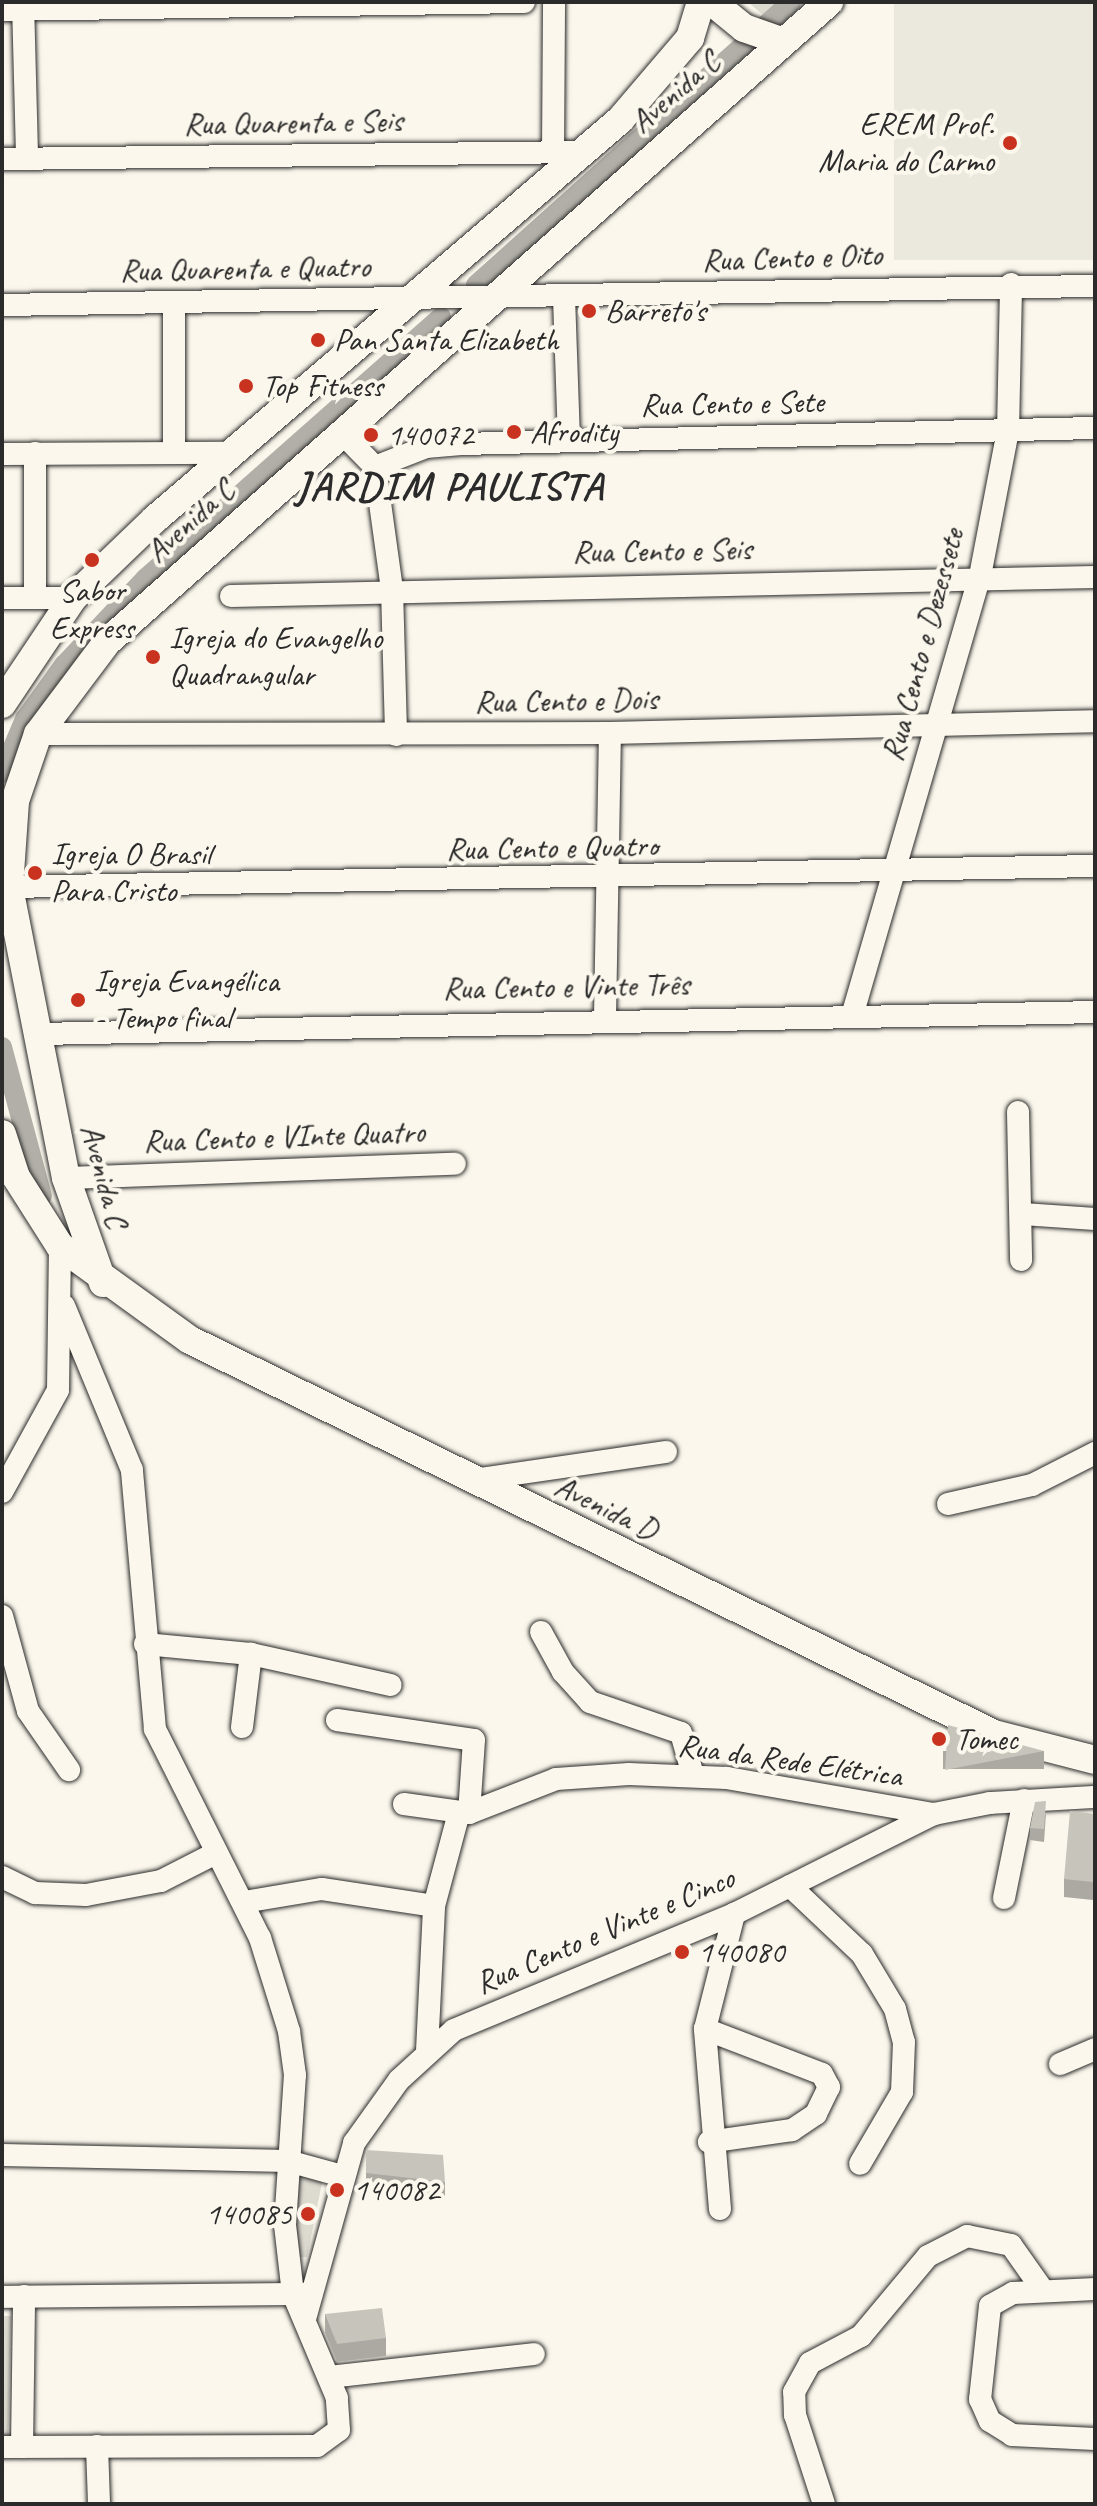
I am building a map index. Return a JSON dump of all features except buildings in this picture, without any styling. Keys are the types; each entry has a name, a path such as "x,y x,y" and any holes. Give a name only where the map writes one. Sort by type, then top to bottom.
{"main road":[{"path":"2,704 73,598 227,453 584,152 653,87 690,38 701,2"},
{"path":"712,2 764,36"},
{"name":"Avenida C","path":"103,1283 66,1178 9,887 15,801 38,734 107,642 490,296 764,36 829,2"},
{"name":"Avenida D","path":"2,1134 9,1177 60,1246 103,1283 190,1340 471,1481 994,1734 1095,1760"}],"street":[{"path":"27,159 16,7 524,2"},
{"path":"553,152 554,2"},
{"name":"Rua Quarenta e Seis","path":"2,159 584,152"},
{"name":"Rua Cento e Oito","path":"490,296 564,297 1011,284 1095,286"},
{"name":"Rua Cento e Dezessete","path":"852,1016 889,875 980,576 1008,431 1011,284"},
{"name":"Rua Quarenta e Quatro","path":"2,305 490,296"},
{"path":"564,297 569,439"},
{"path":"174,303 174,450"},
{"name":"Rua Cento e Sete","path":"375,467 426,447 569,439 1095,428"},
{"path":"341,432 375,467 392,589 396,735"},
{"path":"2,454 174,450 227,453"},
{"path":"35,453 35,597"},
{"name":"Rua Cento e Seis","path":"231,596 392,589 980,576 1095,577"},
{"path":"2,598 73,598"},
{"name":"Rua Cento e Dois","path":"38,734 610,733 938,720 1095,721"},
{"path":"605,1017 605,880 610,733"},
{"name":"Rua Cento e Quatro","path":"9,887 889,875 1095,866"},
{"name":"Rua Cento e Vinte Três","path":"39,1034 605,1017 1095,1012"},
{"path":"1018,1112 1023,1214 1021,1260"},
{"name":"Rua Cento e VInte Quatro","path":"66,1178 455,1164"},
{"path":"1023,1214 1095,1219"},
{"path":"2,1492 8,1464 49,1416 58,1390 64,1306 60,1246"},
{"path":"64,1306 132,1470 145,1644 155,1729 216,1853 244,1902 289,2031 292,2119 288,2161 301,2294 13,2296 12,2447 317,2446 339,2430 329,2377 534,2354"},
{"path":"471,1481 666,1452"},
{"path":"948,1504 1032,1485 1095,1453"},
{"path":"2,1616 6,1683 69,1770"},
{"path":"541,1632 568,1680 590,1702 681,1733 693,1775"},
{"path":"145,1644 251,1654 391,1685"},
{"path":"242,1727 251,1654"},
{"path":"337,1720 474,1740 464,1813 434,1906 427,2051"},
{"name":"Rua da Rede Elétrica","path":"404,1804 464,1813 575,1774 693,1775 934,1814"},
{"name":"Rua Cento e Vinte e Cinco","path":"329,2377 305,2319 301,2294 339,2175 375,2112 427,2051 515,2001 734,1914 934,1814 1024,1800 1095,1797"},
{"path":"1004,1898 1024,1800"},
{"path":"2,1877 35,1893 86,1895 161,1881 216,1853"},
{"path":"790,1886 862,1954 895,2009 904,2042 902,2092 860,2164"},
{"path":"244,1902 322,1889 434,1906"},
{"path":"720,2209 709,2142 705,2029 734,1914"},
{"path":"705,2029 822,2074 829,2087 816,2114 792,2130 709,2142"},
{"path":"1060,2064 1095,2049"},
{"path":"2,2155 288,2161 339,2175"},
{"path":"824,2504 795,2415 794,2392 810,2363 861,2336 928,2256 967,2236 1011,2245 1042,2289"},
{"path":"1095,2289 1042,2289 990,2306 980,2399 1001,2430 1095,2439"},
{"path":"97,2446 99,2504"}],"shaded area":[{"path":"748,2 811,2 780,30"},
{"path":"894,2 1095,2 1095,260 894,260"},
{"path":"294,2171 323,2178 307,2257 296,2257"},
{"path":"2,2316 11,2316 8,2437 2,2436"}],"waterway":[{"path":"476,285 791,2"},
{"path":"2,773 25,719 64,665 146,578 441,317"},
{"path":"2,1047 42,1196"}],"place":[{"name":"EREM Prof. Maria do Carmo","path":"1010,143"},
{"name":"Barreto's","path":"589,311"},
{"name":"Pan Santa Elizabeth","path":"318,340"},
{"name":"Top Fitness","path":"246,386"},
{"name":"Afrodity","path":"514,432"},
{"name":"140072","path":"371,435"},
{"name":"Sabor Express","path":"92,560"},
{"name":"Igreja do Evangelho Quadrangular","path":"153,657"},
{"name":"Igreja O Brasil Para Cristo","path":"35,873"},
{"name":"Igreja Evangélica - Tempo final","path":"78,1000"},
{"name":"Tomec","path":"939,1739"},
{"name":"140080","path":"682,1952"},
{"name":"140082","path":"337,2190"},
{"name":"140085","path":"308,2214"}],"district":[{"name":"JARDIM PAULISTA","path":"450,486"}]}
